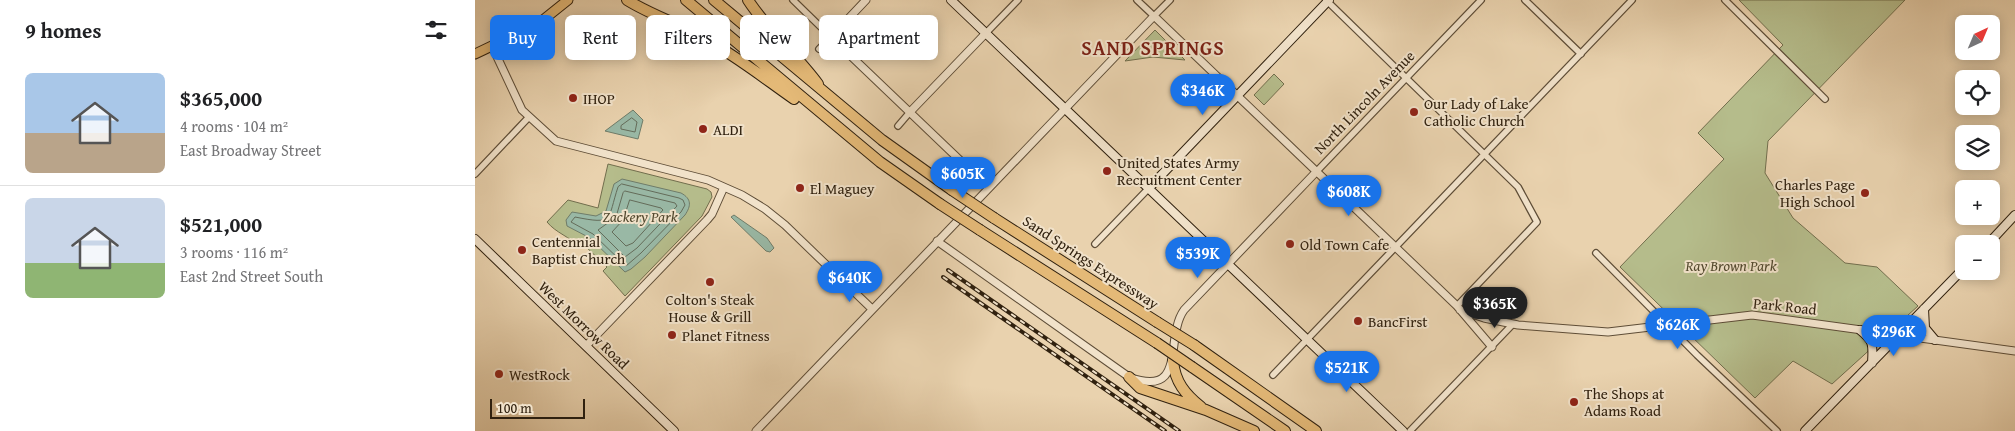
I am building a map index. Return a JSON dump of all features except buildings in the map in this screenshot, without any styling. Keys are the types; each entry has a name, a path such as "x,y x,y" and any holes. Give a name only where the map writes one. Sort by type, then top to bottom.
{"highway":[{"path":"549,15 568,0"},
{"path":"627,0 655,16 701,36 722,48 940,204 1157,343 1285,431"},
{"path":"686,0 880,162"},
{"name":"Sand Springs Expressway","path":"713,0 882,140 994,218 1194,346 1316,431"},
{"path":"749,0 759,17 807,68 827,96"},
{"path":"475,54 490,47"},
{"path":"1173,361 1174,373 1181,387 1206,410"},
{"path":"1129,377 1140,388 1206,410 1254,431"}],"main road":[{"path":"951,0 1403,431"},
{"path":"1148,189 1327,0"},
{"path":"1996,235 2015,215"},
{"name":"West Morrow Road","path":"475,239 674,431"},
{"path":"1805,431 1955,277"},
{"path":"1924,309 1925,328 1935,340"},
{"path":"1860,330 1871,340 1873,347 1872,363"}],"street":[{"path":"793,0 819,25"},
{"path":"852,15 866,0"},
{"path":"898,126 1018,0"},
{"path":"1137,0 1458,308 1492,347"},
{"path":"756,431 1169,0"},
{"path":"1327,0 1518,187 1537,222 1458,308"},
{"name":"North Lincoln Avenue","path":"1173,361 1176,326 1178,318 1184,310 1481,0"},
{"path":"1525,0 1581,54"},
{"path":"1273,374 1632,0"},
{"path":"1725,0 1825,99"},
{"path":"498,60 522,110 556,141 724,186 755,202 775,218 872,310"},
{"path":"855,60 989,188"},
{"path":"475,174 529,117"},
{"path":"586,346 707,220 712,214 724,186"},
{"path":"1095,244 1148,189"},
{"path":"937,241 1129,377 1141,381 1156,382 1166,375 1173,361"},
{"path":"1596,253 1697,355 1777,431"},
{"name":"Park Road","path":"1458,308 1484,318 1513,324 1608,332 1752,315 2015,351"},
{"path":"1410,431 1513,324"}],"green space":[{"name":"Ray Brown Park","path":"1739,0 1905,0 1768,141 1765,173 1793,218 1845,263 1877,267 1918,306 1832,384 1793,361 1755,398 1620,267 1724,159 1698,133 1783,45"},
{"path":"1155,30 1185,60 1153,57 1125,61"},
{"path":"1274,74 1284,84 1264,105 1254,95"},
{"name":"Zackery Park","path":"608,164 707,189 711,192 712,197 702,216 625,296 603,271 607,267 583,244 580,247 547,222 568,200 598,208"}],"water":[{"path":"633,110 643,120 638,139 605,131"},
{"path":"622,179 681,193 689,200 685,215 645,257 625,272 590,238 567,226 566,220 572,212 596,216 606,211 614,184"},
{"path":"734,215 767,238 774,248 770,252 766,251 731,217"}],"railway":[{"path":"948,270 1179,431"},
{"path":"943,277 1165,431"}],"place":[{"name":"IHOP","path":"573,98"},
{"name":"Our Lady of Lake Catholic Church","path":"1414,112"},
{"name":"ALDI","path":"703,129"},
{"name":"United States Army Recruitment Center","path":"1107,171"},
{"name":"El Maguey","path":"800,188"},
{"name":"Charles Page High School","path":"1865,193"},
{"name":"Old Town Cafe","path":"1290,244"},
{"name":"Centennial Baptist Church","path":"522,250"},
{"name":"Colton's Steak House & Grill","path":"710,282"},
{"name":"BancFirst","path":"1358,321"},
{"name":"Planet Fitness","path":"672,335"},
{"name":"WestRock","path":"499,374"},
{"name":"The Shops at Adams Road","path":"1574,402"}],"district":[{"name":"SAND SPRINGS","path":"1153,47"}]}
